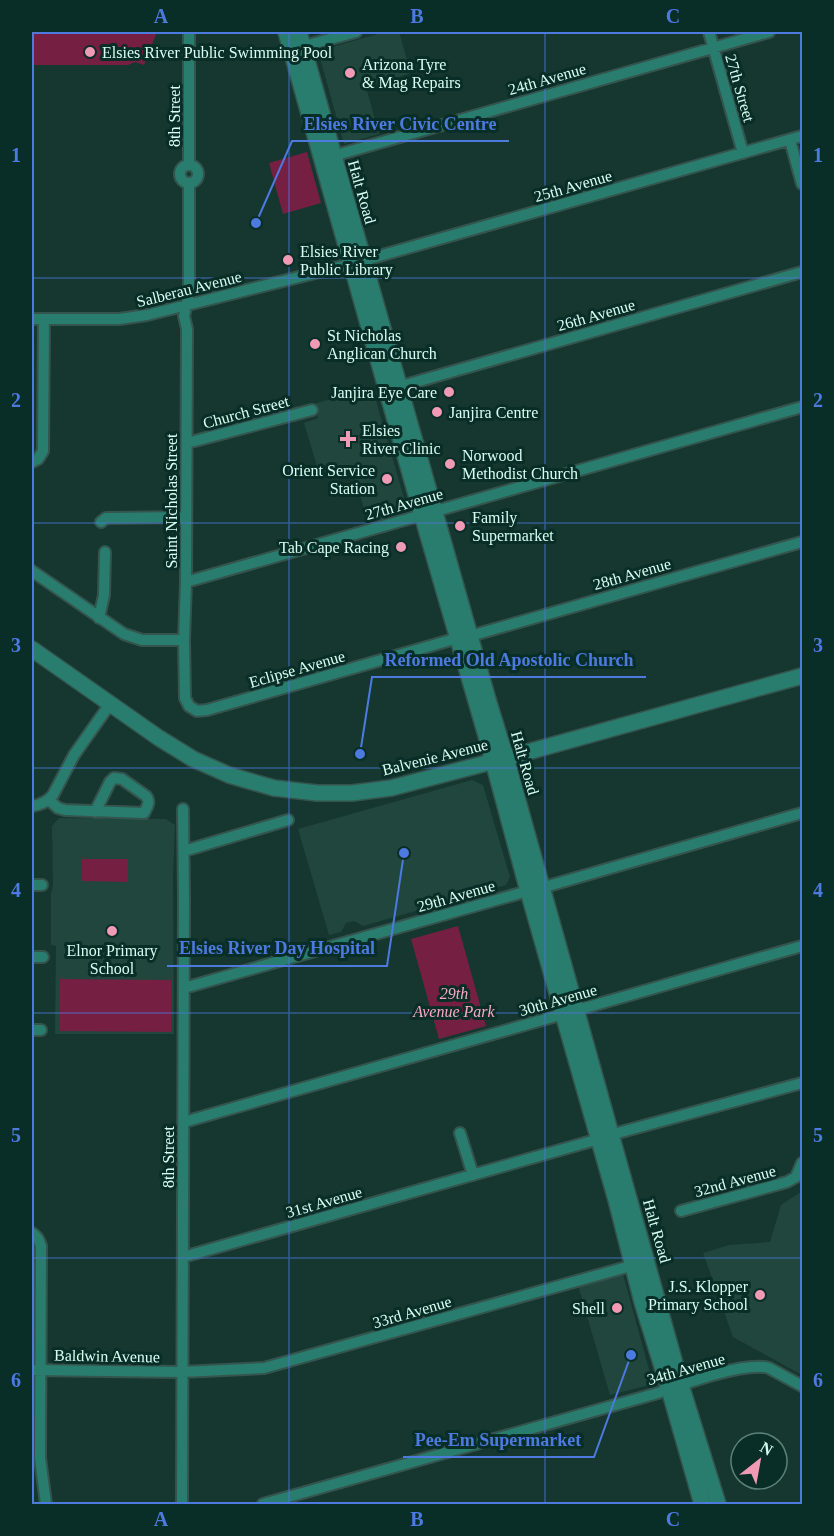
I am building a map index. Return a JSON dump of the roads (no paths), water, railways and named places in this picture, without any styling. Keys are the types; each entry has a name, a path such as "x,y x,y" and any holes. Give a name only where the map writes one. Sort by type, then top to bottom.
{"street":[{"name":"8th Street","path":"186,306 189,292 189,183 183,180 180,172 183,166 189,164 189,32"},
{"name":"Halt Road","path":"286,32 297,43 333,156 357,262 399,387 428,513"},
{"path":"297,43 356,32"},
{"name":"27th Street","path":"709,32 743,153"},
{"name":"24th Avenue","path":"333,156 769,32"},
{"name":"Halt Road","path":"297,43 675,1387 702,1504"},
{"name":"25th Avenue","path":"357,262 802,136"},
{"path":"790,140 802,184"},
{"name":"Salberau Avenue","path":"32,319 133,318 357,262"},
{"name":"26th Avenue","path":"399,387 802,272"},
{"name":"Saint Nicholas Street","path":"185,698 187,329 184,316 186,306"},
{"path":"32,462 38,459 43,451 44,319"},
{"name":"27th Avenue","path":"186,582 802,407"},
{"name":"Church Street","path":"187,443 312,410"},
{"path":"101,522 106,518 186,517"},
{"name":"28th Avenue","path":"464,637 802,542"},
{"path":"99,618 104,595 105,552"},
{"path":"32,571 132,638 153,641 184,640"},
{"name":"Eclipse Avenue","path":"185,698 189,706 197,711 207,710 464,637"},
{"name":"Balvenie Avenue","path":"32,649 159,738 193,759 228,775 274,788 317,793 352,793 391,788 802,676"},
{"path":"32,806 49,800 74,755 110,704"},
{"path":"49,800 58,808 65,810 95,812 144,813 149,804 146,796 122,779 114,778 95,812"},
{"name":"8th Street","path":"182,1504 183,809"},
{"name":"29th Avenue","path":"184,988 802,813"},
{"path":"184,851 288,820"},
{"name":"30th Avenue","path":"183,1122 802,946"},
{"name":"31st Avenue","path":"183,1257 802,1083"},
{"path":"460,1133 473,1175"},
{"name":"32nd Avenue","path":"681,1211 787,1182 796,1177 802,1163"},
{"path":"32,1233 41,1246 36,1434 46,1504"},
{"name":"33rd Avenue","path":"182,1372 247,1370 280,1365 639,1263"},
{"name":"34th Avenue","path":"263,1504 724,1373 757,1366 775,1371 802,1386"},
{"name":"Baldwin Avenue","path":"36,1370 182,1372"},
{"name":"Halt Road","path":"675,1387 718,1504"}],"place":[{"name":"Elsies River Public Swimming Pool","path":"90,52"},
{"name":"Arizona Tyre & Mag Repairs","path":"350,73"},
{"name":"Elsies River Civic Centre","path":"256,223"},
{"name":"Elsies River Public Library","path":"288,260"},
{"name":"St Nicholas Anglican Church","path":"315,344"},
{"name":"Janjira Eye Care","path":"449,392"},
{"name":"Janjira Centre","path":"437,412"},
{"name":"Elsies River Clinic","path":"348,439"},
{"name":"Norwood Methodist Church","path":"450,464"},
{"name":"Orient Service Station","path":"387,479"},
{"name":"Family Supermarket","path":"460,526"},
{"name":"Tab Cape Racing","path":"401,547"},
{"name":"Reformed Old Apostolic Church","path":"360,754"},
{"name":"Elsies River Day Hospital","path":"404,853"},
{"name":"Elnor Primary School","path":"112,931"},
{"name":"J.S. Klopper Primary School","path":"760,1295"},
{"name":"Shell","path":"617,1308"},
{"name":"Pee-Em Supermarket","path":"631,1355"}],"park label":[{"name":"29th Avenue Park","path":"454,1002"}]}
